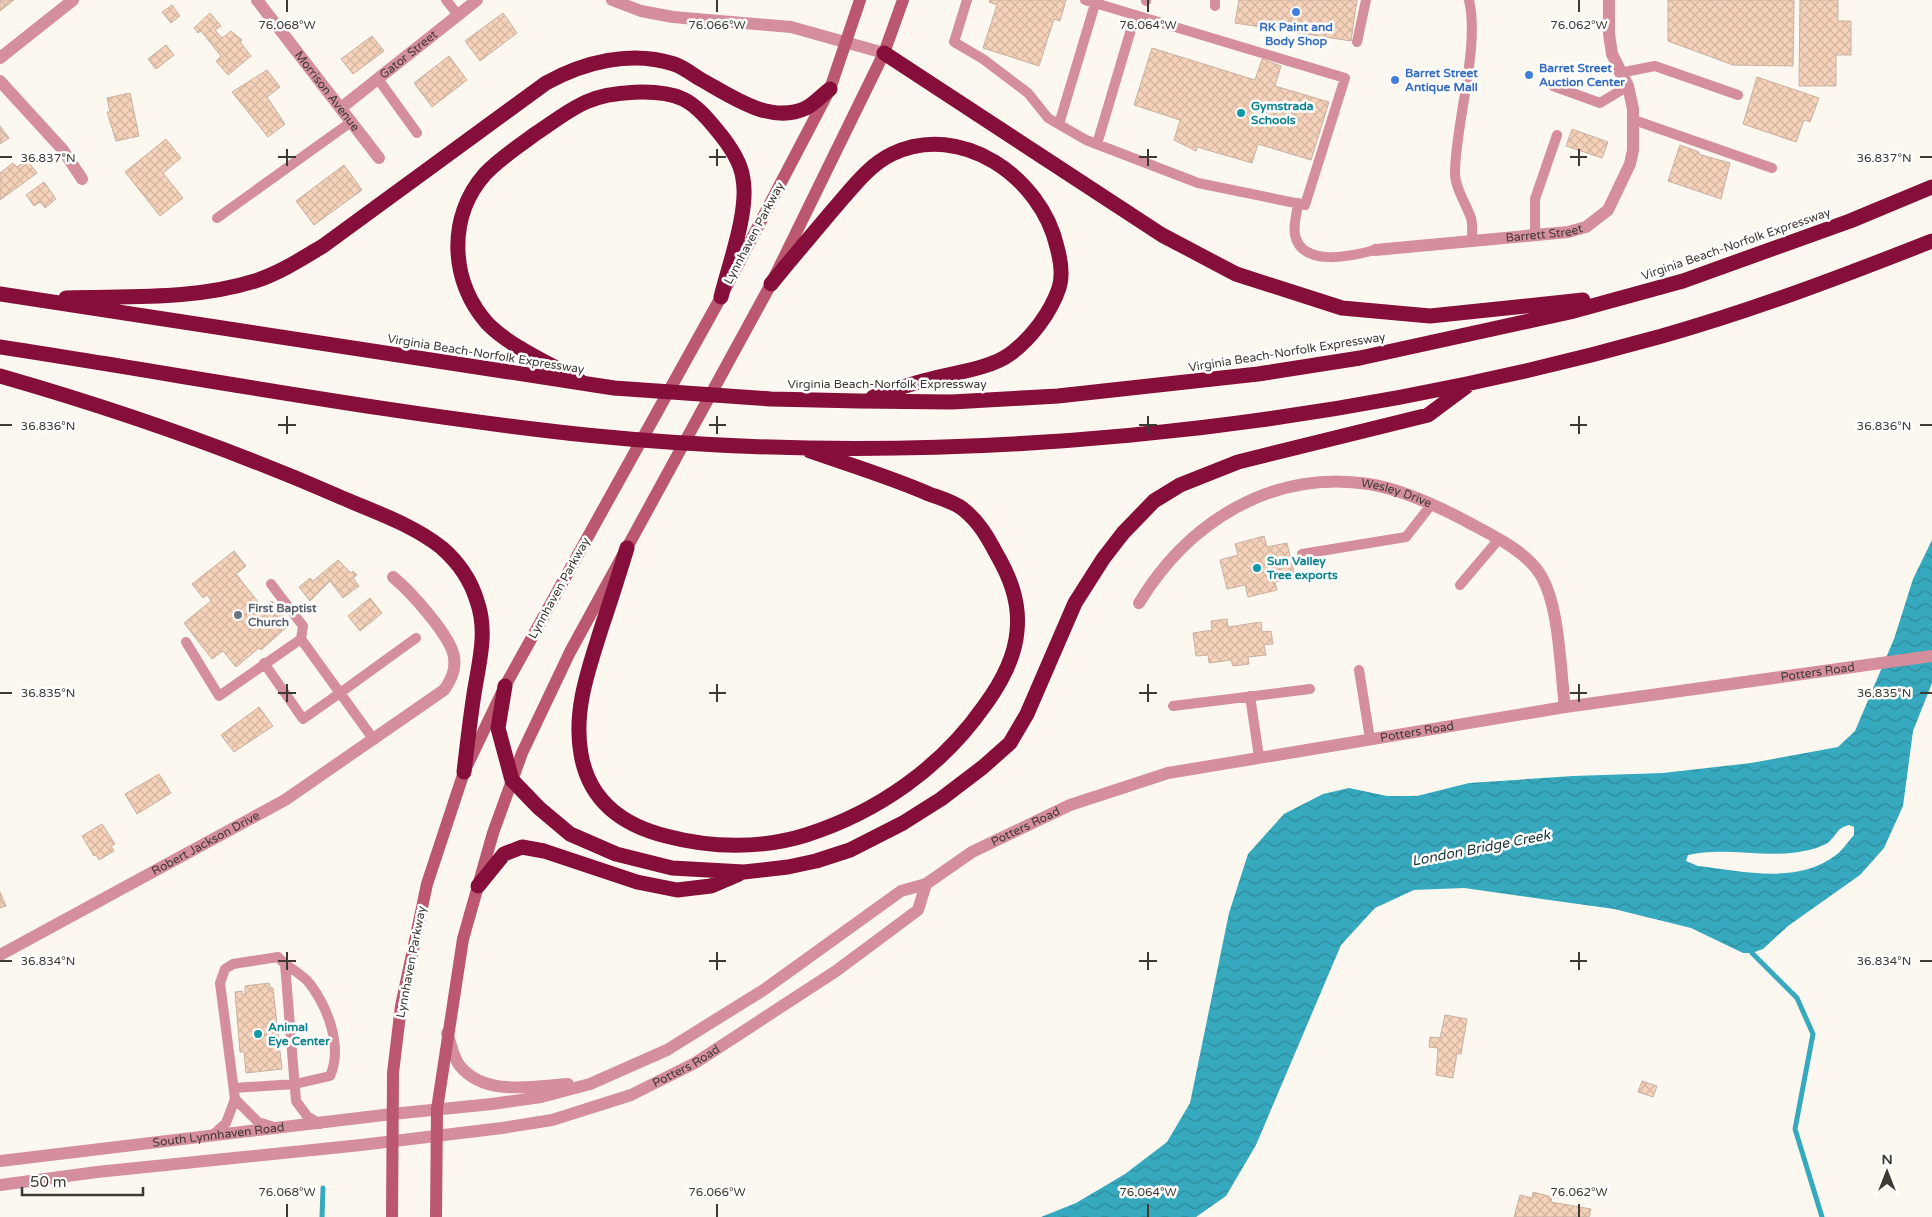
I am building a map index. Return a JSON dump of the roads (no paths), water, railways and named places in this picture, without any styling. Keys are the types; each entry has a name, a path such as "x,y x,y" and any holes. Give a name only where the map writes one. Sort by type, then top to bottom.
{"highway":[{"path":"884,53 1162,235 1236,274 1253,280 1342,308 1430,316 1630,296"},
{"path":"29,299 184,294 217,290 256,281 291,266 323,246 546,83 566,72 588,64 640,58 674,64 741,102 782,114 807,107 830,89"},
{"path":"588,385 506,339 488,323 475,307 464,285 457,251 458,232 463,213 472,193 485,175 506,155 568,111 605,95 633,92 658,94 682,99 704,115 728,143 743,178 744,205 721,297"},
{"path":"771,284 866,172 891,154 906,148 925,144 944,144 978,153 1001,165 1034,195 1046,214 1054,234 1059,256 1060,287 1048,311 1026,341 1009,355 981,366 925,380 859,401"},
{"name":"Virginia Beach-Norfolk Expressway","path":"0,294 614,388 770,399 952,402 1058,396 1258,374 1409,348 1630,296 1683,281 1850,221 1932,187"},
{"path":"0,346 425,414 588,435 796,447 972,446 1165,433 1287,416 1470,384 1667,334 1826,282 1932,241"},
{"path":"0,376 62,394 204,442 391,519 425,536 442,549 457,564 469,582 477,600 482,620 483,644 464,772"},
{"path":"505,686 498,728 512,780 539,808 570,834 592,845 637,860 672,868 744,872 788,867 816,861 872,840 941,799 983,767 1010,743 1027,714 1075,603 1103,559 1123,533 1154,501 1180,485 1238,462 1428,415 1470,384"},
{"path":"627,548 586,674 579,706 578,733 581,756 590,785 604,804 618,817 650,832 712,845 743,845 775,842 805,836 834,825 881,802 904,787 945,754 974,722 993,694 1008,666 1018,630 1017,606 1012,585 984,530 962,508 898,481 796,447"},
{"path":"478,886 504,854 522,847 544,851 637,882 677,890 711,886 744,872"}],"main road":[{"name":"Lynnhaven Parkway","path":"392,1217 394,1064 411,952 427,884 464,772 505,686 721,297 830,89 860,0"},
{"path":"436,1217 437,1109 447,1033 463,939 493,833 522,753 570,652 771,284 884,53 903,0"}],"street":[{"path":"0,58 74,0"},
{"name":"Morrison Avenue","path":"257,0 379,158"},
{"name":"Gator Street","path":"341,108 477,0"},
{"path":"612,0 641,11 674,17 791,27 847,41 884,53"},
{"name":"Barrett Street","path":"1375,250 1568,232 1586,227 1608,210 1630,164 1634,120 1628,86 1619,73 1612,54 1609,34 1609,0"},
{"path":"0,80 63,150 82,179"},
{"name":"Wesley Drive","path":"1139,603 1169,559 1208,524 1254,498 1285,488 1320,482 1369,484 1400,492 1431,505 1513,546 1540,574 1554,611 1565,707"},
{"name":"Robert Jackson Drive","path":"0,955 285,800 444,690 453,674 454,656 450,645 411,592 393,577"},
{"name":"Potters Road","path":"437,1109 541,1097 590,1084 667,1050 765,989 901,891 926,884 972,852 1070,805 1168,773 1565,707 1932,656"},
{"name":"Potters Road","path":"392,1142 552,1120 631,1095 695,1063 836,971 918,910 926,884"},
{"path":"447,1033 459,1065 472,1078 501,1087 590,1084"},
{"name":"South Lynnhaven Road","path":"0,1161 214,1134 278,1129 437,1109"},
{"name":"South Lynnhaven Road","path":"0,1185 96,1172 392,1142"}],"lane":[{"path":"446,0 458,15"},
{"path":"967,0 954,42 983,59 1028,93 1048,118 1059,124 1097,144 1198,182 1298,203 1305,204 1345,78 1090,2 1059,124"},
{"path":"1357,42 1366,0"},
{"path":"1469,0 1471,10 1470,51 1461,106 1454,174 1472,221 1472,241"},
{"path":"1097,144 1135,16"},
{"path":"1619,73 1655,66 1738,95"},
{"path":"378,79 417,133"},
{"path":"1553,86 1600,103 1628,86"},
{"path":"1634,120 1772,168"},
{"path":"218,218 351,122"},
{"path":"1536,235 1536,199 1557,135"},
{"path":"1298,203 1295,234 1299,244 1308,251 1318,256 1335,257 1375,250"},
{"path":"1302,554 1406,537 1431,505"},
{"path":"1460,585 1499,539"},
{"path":"271,584 303,626 301,639 374,740"},
{"path":"264,663 303,719 416,638"},
{"path":"186,642 219,696 301,639"},
{"path":"1359,670 1370,739"},
{"path":"1173,706 1310,689"},
{"path":"1250,696 1259,757"},
{"path":"214,1134 226,1123 235,1099 220,983 225,969 233,964 278,957 309,982 331,1021 335,1065 330,1076 295,1084 234,1088"},
{"path":"285,964 296,1102 307,1116 320,1124"},
{"path":"235,1099 258,1122 278,1129"}],"water":[{"name":"London Bridge Creek","path":"1932,540 1932,683 1913,731 1903,806 1884,848 1860,875 1788,926 1763,949 1752,953 1743,953 1691,928 1614,909 1464,888 1414,890 1375,908 1341,945 1256,1145 1226,1196 1196,1217 1041,1217 1076,1203 1125,1174 1167,1142 1190,1103 1229,913 1248,854 1284,814 1323,794 1349,788 1387,796 1417,796 1469,783 1573,776 1663,773 1751,763 1838,747 1855,731 1894,639 1913,579","holes":["1849,825 1854,827 1854,835 1839,853 1821,864 1804,870 1787,873 1751,873 1698,866 1686,861 1688,855 1702,853 1775,854 1817,848 1829,842 1842,828"]}],"waterway":[{"path":"1752,953 1797,998 1813,1034 1795,1129 1822,1217"},
{"path":"322,1217 323,1188"}],"place":[{"name":"RK Paint and Body Shop","path":"1296,12"},
{"name":"Barret Street Auction Center","path":"1529,75"},
{"name":"Barret Street Antique Mall","path":"1395,80"},
{"name":"Gymstrada Schools","path":"1241,113"},
{"name":"Sun Valley Tree exports","path":"1257,568"},
{"name":"First Baptist Church","path":"238,615"},
{"name":"Animal Eye Center","path":"258,1034"}]}
